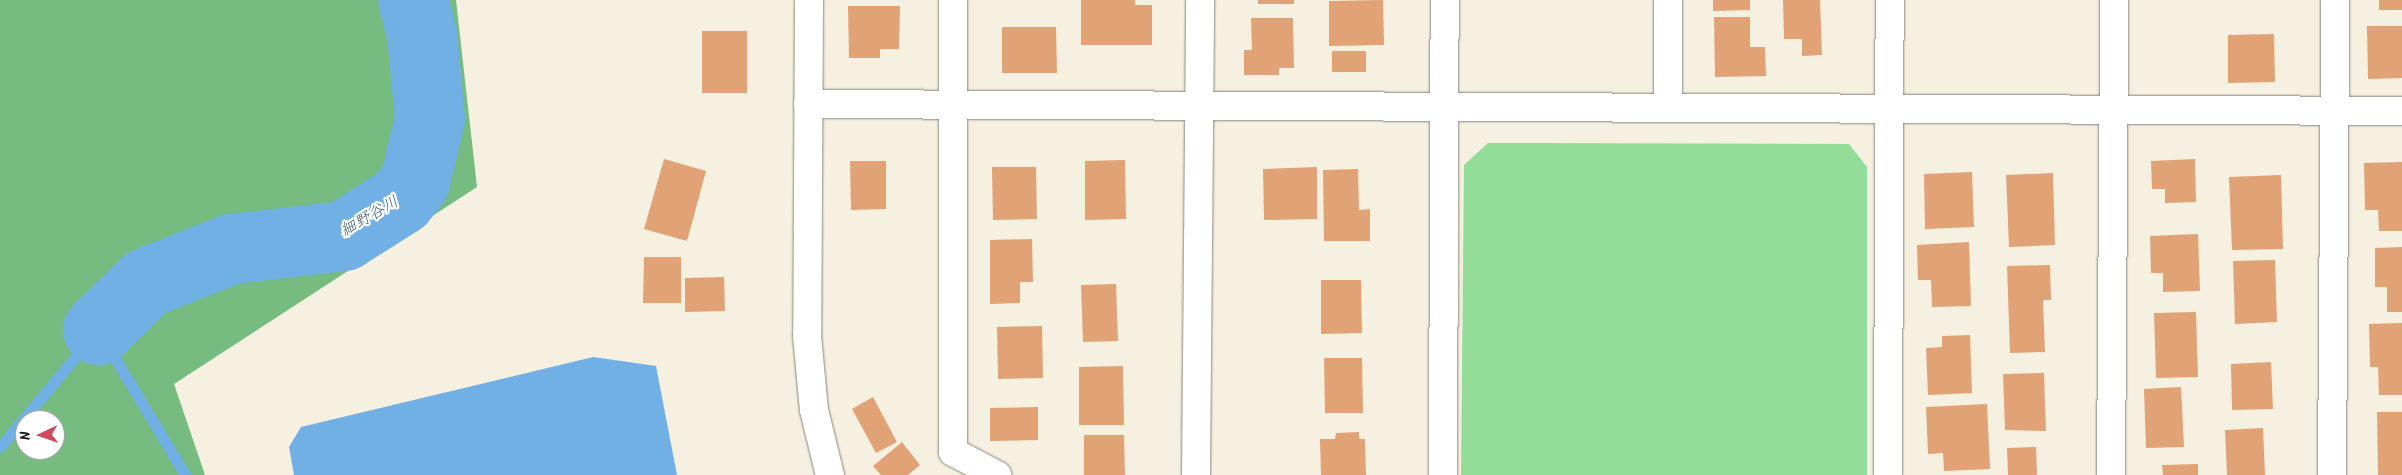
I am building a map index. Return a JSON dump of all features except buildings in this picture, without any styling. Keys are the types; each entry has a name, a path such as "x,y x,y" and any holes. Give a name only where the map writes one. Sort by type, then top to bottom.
{"street":[{"path":"809,0 807,335 814,410 830,475"},
{"path":"953,0 953,452 997,475"},
{"path":"1196,475 1200,0"},
{"path":"1443,475 1445,0"},
{"path":"1668,0 1668,108"},
{"path":"1888,475 1890,0"},
{"path":"2111,475 2114,0"},
{"path":"2332,475 2335,0"},
{"path":"808,104 2402,111"}],"green space":[{"path":"0,0 456,0 477,187 174,384 205,475 0,475"},
{"path":"1488,143 1849,144 1867,167 1867,475 1461,475 1464,165"}],"water":[{"path":"593,357 656,366 677,475 294,475 289,447 301,427"}],"waterway":[{"name":"細野谷川","path":"98,330 146,283 232,249 344,236 401,200 415,182 430,119 422,35 413,0"},
{"path":"0,447 98,330 185,475"}]}
